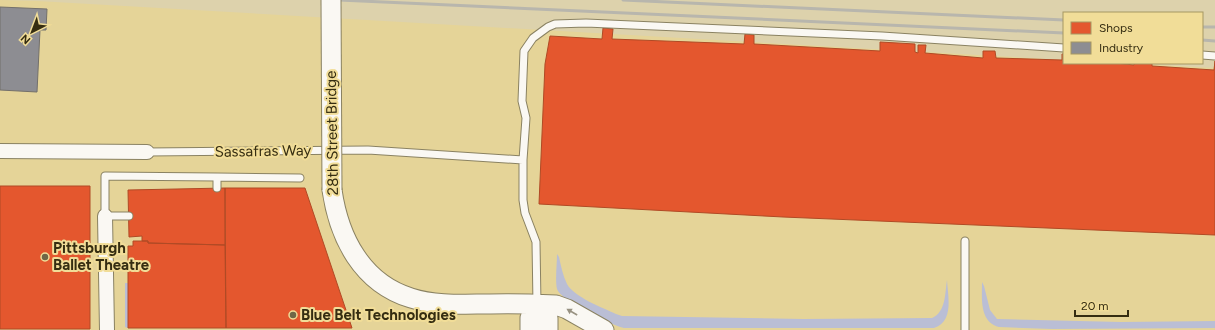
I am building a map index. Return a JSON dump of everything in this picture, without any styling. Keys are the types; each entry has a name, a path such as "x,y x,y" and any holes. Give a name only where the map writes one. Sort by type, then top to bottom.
{"street":[{"name":"28th Street Bridge","path":"331,0 332,190 334,209 347,244 359,262 374,278 392,290 425,302 455,304 556,305 567,309 604,330"},
{"name":"Sassafras Way","path":"0,151 147,152"},
{"path":"105,216 107,330"},
{"path":"530,330 530,318 537,304 548,318 548,330"}],"lane":[{"path":"537,304 536,242 525,213 523,200 523,160 526,118 522,101 524,51 540,31 555,24 586,23 882,36 1063,48"},
{"path":"1203,55 1215,56"},
{"name":"Sassafras Way","path":"147,152 368,150 523,160"},
{"path":"128,216 105,216 105,176 300,178"},
{"path":"217,177 217,188"},
{"path":"965,241 965,330"}],"shaded area":[{"path":"0,0 1063,60 1063,64 1139,64 1215,68 1215,330 0,330"},
{"path":"557,254 567,284 571,289 589,302 622,316 803,319 932,318 940,311 944,302 947,280 949,301 945,320 934,328 624,328 587,312 560,294 556,285"},
{"path":"982,282 990,310 997,319 1121,322 1215,321 1215,328 1052,329 999,327 988,320 985,315 982,302"},
{"path":"125,283 128,283 128,328 125,327"}],"building: Shops":[{"path":"603,28 613,29 612,39 744,44 745,34 754,35 754,44 880,51 880,42 915,44 915,52 918,53 918,45 926,45 925,53 983,58 983,51 995,51 996,58 1062,60 1063,54 1063,64 1152,64 1152,66 1214,70 1215,61 1215,235 783,217 539,204 545,64 550,36 602,39"},
{"name":"Pittsburgh Ballet Theatre","path":"0,186 90,186 90,329 0,329"},
{"path":"225,188 305,188 352,328 226,328"},
{"path":"225,188 225,245 148,243 148,241 142,241 142,236 129,237 128,190"},
{"path":"133,241 148,241 148,243 225,245 226,328 128,328 128,246 133,246"}],"building: Industry":[{"path":"0,7 47,9 46,30 40,30 37,92 0,90"}],"railway":[{"path":"339,0 1063,33"},
{"path":"623,0 1063,20"},
{"path":"1203,27 1215,27"},
{"path":"1203,40 1215,41"}],"place":[{"name":"Pittsburgh Ballet Theatre","path":"45,257"},
{"name":"Blue Belt Technologies","path":"293,315"}]}
